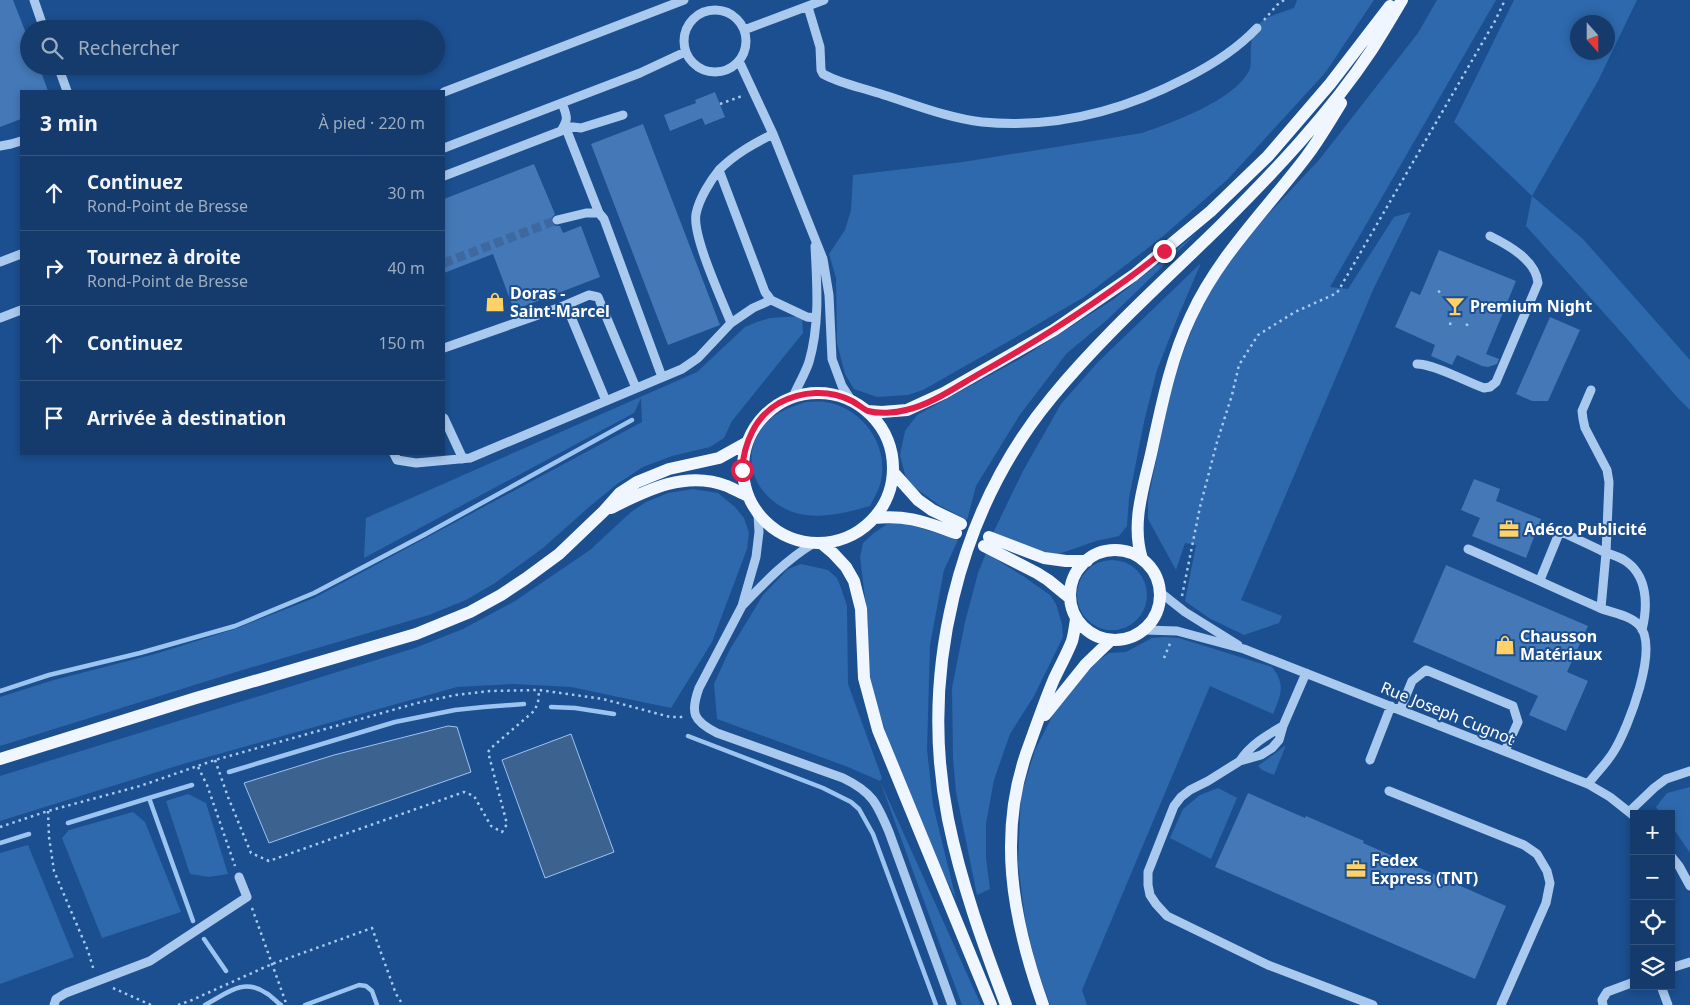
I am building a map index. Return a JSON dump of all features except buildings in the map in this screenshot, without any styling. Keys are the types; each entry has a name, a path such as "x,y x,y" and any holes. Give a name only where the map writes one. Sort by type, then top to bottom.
{"main road":[{"path":"867,411 907,410 944,394 1054,330 1134,275 1206,216 1268,156 1330,84 1395,0"},
{"path":"1142,559 1136,533 1139,507 1170,372 1190,316 1230,250 1306,156 1356,79 1402,0"},
{"path":"1006,1005 977,926 961,875 948,817 940,756 939,699 944,642 954,597 968,549 995,485 1019,443 1051,398 1091,354 1279,165 1318,120 1371,51"},
{"path":"807,393 837,395 851,400 867,411 884,432 891,451 893,472 887,497 882,508 874,518 850,536 836,541 817,543 798,541 783,535 769,526 758,514 748,496 742,470 746,443 764,415 777,404 807,393"},
{"path":"0,758 196,698 416,634 447,622 501,595 559,554 620,493 637,482 668,469 719,458 746,443"},
{"path":"874,518 904,517 958,528 918,500 893,472"},
{"path":"604,511 668,483 684,481 714,482 748,496"},
{"path":"1070,598 1037,572 987,541 1044,558 1066,562 1086,560"},
{"path":"817,543 833,553 846,566 854,581 861,609 864,678 878,730 991,1005"},
{"path":"1120,550 1142,559 1151,568 1158,580 1160,593 1159,607 1154,619 1145,630 1129,638 1111,640 1097,637 1086,630 1076,619 1070,598 1072,584 1077,571 1086,560 1108,551 1120,550"},
{"path":"1042,1005 1018,923 1011,863 1013,812 1023,762 1054,679 1071,641 1076,619"},
{"path":"1036,727 1086,664 1111,640"}],"street":[{"path":"34,0 41,20"},
{"path":"445,92 684,0"},
{"path":"744,30 824,0"},
{"path":"808,6 820,47 821,70 823,74 832,80 860,87 947,116 981,122 1014,124 1048,122 1084,116 1124,106 1158,92 1197,72 1231,52 1257,28"},
{"path":"720,10 734,17 744,30 746,46 739,61 726,70 710,72 695,65 685,52 684,36 690,21 703,12 720,10"},
{"path":"445,148 640,73 685,52"},
{"path":"739,61 773,134 823,259 832,359 842,386 851,400"},
{"path":"61,75 66,90"},
{"path":"445,176 561,132 568,117 562,103"},
{"path":"565,126 581,128 623,115"},
{"path":"565,126 599,213 604,220 662,377"},
{"path":"731,324 704,253 696,227 696,213 709,182 719,170 745,148 773,134"},
{"path":"0,146 20,141"},
{"path":"0,151 11,144"},
{"path":"719,170 765,292 771,300 807,317 816,318"},
{"path":"557,220 586,213 599,213"},
{"path":"1417,364 1437,368 1484,388 1490,387 1496,382 1538,283 1538,276 1528,263 1509,246 1490,236"},
{"path":"793,397 808,364 814,338 817,289 815,239"},
{"path":"0,262 20,254"},
{"path":"445,348 561,307 588,295 598,297 636,388"},
{"path":"394,455 397,460 416,463 470,458 682,369 698,358 731,324 753,308 771,300"},
{"path":"561,307 569,312 606,401"},
{"path":"0,318 20,310"},
{"path":"1591,390 1582,410 1582,419 1607,470 1609,498 1601,608"},
{"path":"445,420 463,459"},
{"path":"758,514 756,557 742,606 699,688 694,702 696,716 704,726 717,733 843,778 859,786 872,798 889,832 952,1005"},
{"path":"1540,580 1560,531 1622,559 1632,566 1644,587 1646,603 1642,630 1645,664 1640,687 1632,711 1614,751 1588,784"},
{"path":"742,606 778,569 799,552 817,543"},
{"path":"1468,549 1632,620 1642,630"},
{"name":"Rue Joseph Cugnot","path":"1160,593 1185,612 1244,649"},
{"name":"Rue Joseph Cugnot","path":"1145,630 1177,631 1244,649 1306,672 1588,784 1610,797 1630,812"},
{"path":"1370,760 1395,708 1412,681 1426,670 1513,706 1518,722 1505,752"},
{"path":"1306,672 1279,740 1272,748 1262,755 1240,762 1190,790 1174,806 1148,872 1150,895 1167,916 1191,929 1268,965 1373,1005"},
{"path":"1635,810 1654,788 1666,779 1690,771"},
{"path":"1389,791 1524,845 1537,854 1547,871 1550,883 1546,903 1500,1005"},
{"path":"1675,861 1690,886"},
{"path":"54,1005 56,999 66,993 150,961 247,897 239,877"},
{"path":"1675,967 1690,962"},
{"path":"1603,1005 1602,1000 1607,992 1630,983"},
{"path":"1662,990 1668,1005"}],"path":[{"path":"1257,28 1276,5 1284,0"},
{"path":"1185,612 1187,607 1182,599 1182,589 1200,507 1239,365 1258,335 1295,312 1337,293 1495,21 1505,0"},
{"path":"720,104 753,91"},
{"path":"1438,291 1443,294"},
{"path":"1450,325 1451,320"},
{"path":"1466,324 1470,327"},
{"path":"0,827 48,811 140,786 215,760 421,702 456,694 540,690 603,699 670,717 696,716"},
{"path":"215,760 251,853 269,861 464,792 474,796 491,826 502,832 507,824 488,752 534,711 538,703 540,690"},
{"path":"198,767 239,877"},
{"path":"48,811 48,837 54,871 88,951 98,981 151,1005"},
{"path":"247,897 286,1003"},
{"path":"178,1005 272,964 372,928 396,994 403,1005"}],"shaded area":[{"path":"1297,0 1374,0 1325,73 1228,179 1161,238 1084,297 923,390 908,395 877,397 854,389 845,374 837,343 836,278 829,254 845,230 851,210 853,175 963,162 1142,133 1170,123 1216,101 1241,82 1250,69 1252,38 1255,30 1264,20 1294,8"},
{"path":"1437,0 1496,0 1330,287 1348,289 1394,217 1411,212 1373,290 1241,600 1282,616 1279,623 1244,635 1209,618 1185,601 1196,545 1185,543 1176,570 1148,519 1148,500 1170,393 1184,350 1201,307 1211,288 1245,239 1319,160 1418,33"},
{"path":"1514,0 1637,0 1615,46 1615,15 1570,15 1570,60 1608,60 1532,196 1454,122"},
{"path":"1532,196 1583,239 1690,360 1690,410 1676,396 1526,226"},
{"path":"1198,232 1107,320 1067,353 1019,416 976,486 967,520 939,505 907,482 900,455 905,431 917,415 1020,359 1114,299"},
{"path":"1201,263 1157,370 1144,422 1129,498 1127,526 1119,536 1096,541 1056,555 993,533 1023,471 1061,404 1098,362"},
{"path":"802,316 803,333 732,421 724,438 710,447 672,456 643,467 617,484 543,548 495,583 466,600 429,615 236,672 0,746 0,697 54,680 155,654 235,629 314,598 642,422 641,398 634,413 364,558 366,518 697,372 745,327 770,318"},
{"path":"806,402 823,402 838,405 850,411 870,430 881,454 882,467 881,481 870,506 830,515 800,514 776,503 765,494 757,482 753,470 752,457 754,443 760,430 775,415"},
{"path":"693,489 718,493 735,507 744,518 749,533 747,549 712,642 671,708 571,687 513,684 457,687 183,764 0,821 0,776 415,648 463,629 515,601 590,550 631,512 646,502 668,493"},
{"path":"905,523 958,540 944,570 930,645 927,749 933,805 956,899 940,867 890,745 875,700 866,656 868,623 860,557 863,543 887,524"},
{"path":"986,553 1050,595 1056,604 1062,624 1063,637 1034,696 1010,734 994,780 986,824 986,858 990,889 977,895 956,792 953,758 952,688 965,622 978,573"},
{"path":"1119,560 1132,566 1141,575 1145,581 1147,595 1145,609 1137,620 1126,628 1105,630 1098,628 1087,620 1079,609 1077,588 1079,581 1087,570 1098,562"},
{"path":"801,564 828,570 837,578 841,588 847,606 848,684 882,778 880,781 848,767 717,719 714,684 729,651 763,595 788,569"},
{"path":"1152,638 1179,638 1272,667 1281,685 1278,701 1273,714 1210,686 1082,990 1087,1005 1050,1005 1035,963 1025,919 1018,863 1021,795 1035,750 1055,711 1092,665 1109,653 1126,652"},
{"path":"448,726 457,727 471,772 269,843 244,783 334,755"},
{"path":"571,734 614,852 545,878 502,760"},
{"path":"1286,745 1274,775 1262,770 1258,766"},
{"path":"880,781 981,1005 962,1005"},
{"path":"1690,787 1690,853 1675,831 1675,810 1659,810 1656,807 1667,793"},
{"path":"1218,788 1237,798 1211,859 1170,838 1183,809 1200,795"},
{"path":"188,794 206,803 228,874 209,877 190,874 166,801"},
{"path":"133,812 145,822 181,912 102,938 62,838 69,830"},
{"path":"28,845 74,957 0,984 0,853"}],"waterway":[{"path":"0,691 49,675 140,653 235,626 314,593 424,535 632,420"},
{"path":"229,772 395,722 455,710 524,704"},
{"path":"551,707 575,708 614,714"},
{"path":"688,736 823,788 851,802 859,809 873,834 936,1005"},
{"path":"149,798 192,785"},
{"path":"68,823 149,798 193,921"},
{"path":"0,843 29,834"},
{"path":"204,939 226,971"},
{"path":"305,1005 359,985 366,986 372,991 377,1005"},
{"path":"205,1005 227,992 242,987 258,988 281,1005"}],"tunnel":[{"path":"445,263 557,220"}],"place":[{"name":"Doras - Saint-Marcel","path":"495,302"},
{"name":"Premium Night","path":"1455,306"},
{"name":"Adéco Publicité","path":"1509,529"},
{"name":"Chausson Matériaux","path":"1505,645"},
{"name":"Fedex Express (TNT)","path":"1356,869"}],"route":[{"path":"742,470 746,443 764,415 777,404 807,393 822,393 837,395 851,400 867,411 895,412 922,405 1054,330 1108,294 1164,251"}]}
